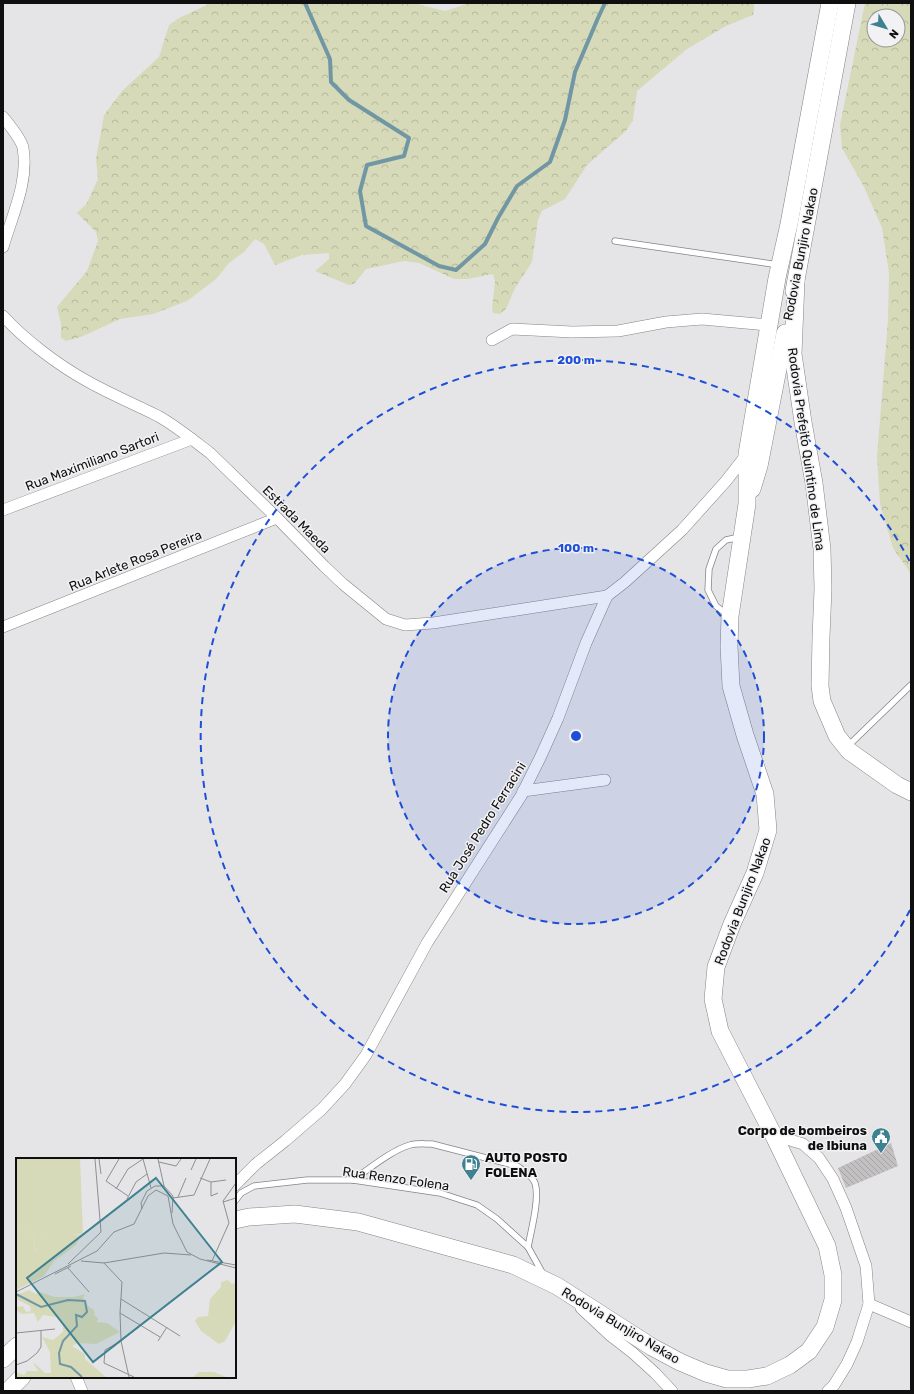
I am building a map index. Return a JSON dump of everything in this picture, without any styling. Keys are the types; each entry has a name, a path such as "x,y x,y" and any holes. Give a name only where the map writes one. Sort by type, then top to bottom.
{"main road":[{"name":"Rodovia Bunjiro Nakao","path":"236,1220 249,1217 295,1214 358,1222 513,1265 552,1284 680,1362 706,1373 727,1379 748,1379 767,1376 790,1365 809,1351 825,1328 833,1300 833,1275 827,1246 775,1138 720,1031 713,999 716,967 732,924 755,873 768,830 765,794 745,735 731,686 729,646 730,616 747,504 747,454 768,325 779,265 789,224 830,3"},
{"name":"Rodovia Bunjiro Nakao","path":"747,504 759,466 796,281 847,3"},
{"path":"789,224 778,304 776,340 779,363 802,422"},
{"name":"Rodovia Prefeito Quintino de Lima","path":"796,281 792,354 802,422 814,484 822,548 823,589 820,686 822,701 837,736 846,748 896,785 911,792"},
{"path":"3,1359 16,1347"},
{"path":"8,1391 21,1378"}],"street":[{"path":"3,117 23,146 24,168 19,193 3,247"},
{"name":"Estrada Maeda","path":"3,316 63,366 92,384 158,417 192,439 210,454 277,518 302,546 343,584 386,619 405,625 433,623 607,596"},
{"path":"492,340 512,329 572,332 618,331 666,322 702,319 768,325"},
{"name":"Rua Maximiliano Sartori","path":"3,510 192,439"},
{"name":"Rua José Pedro Ferracini","path":"236,1184 256,1164 285,1142 322,1109 345,1084 366,1055 434,930 523,791 558,718 586,643 607,596 625,582 682,530 722,486 747,454"},
{"name":"Rua Arlete Rosa Pereira","path":"3,627 277,518"},
{"path":"523,791 605,780"},
{"path":"775,1138 787,1139 803,1144 819,1158 833,1179 846,1208 866,1266 869,1304 857,1342 847,1364 834,1385 828,1391"},
{"path":"552,1284 611,1336 633,1353 672,1391"},
{"path":"869,1304 911,1322"},
{"path":"76,1378 82,1391"}],"lane":[{"path":"616,241 779,265"},
{"path":"730,616 716,606 708,590 709,569 716,549 726,540 743,537"},
{"path":"846,748 911,685"},
{"path":"353,1180 396,1151 410,1145 420,1144 432,1144 517,1166 529,1174 535,1182 537,1195 528,1247"},
{"name":"Rua Renzo Folena","path":"236,1200 241,1193 254,1186 307,1180 353,1180 440,1193 477,1205 497,1219 528,1247 552,1284"}],"green space":[{"path":"211,3 417,3 445,11 470,3 754,3 754,9 753,15 726,26 687,49 637,91 633,120 626,131 587,165 565,199 542,211 538,220 532,262 515,288 506,309 500,314 493,313 492,310 495,281 493,274 467,279 454,279 419,263 404,261 366,269 354,284 349,285 315,271 329,259 329,253 302,255 275,265 264,244 255,239 244,252 229,263 216,279 187,301 153,314 120,319 81,337 66,341 61,338 61,324 57,307 87,271 98,241 96,232 77,213 87,203 98,179 96,159 104,115 122,91 159,57 169,25 179,18"},
{"path":"865,3 911,3 911,574 893,548 880,504 877,457 888,320 889,273 882,228 864,187 842,148 840,125"}],"building":[{"name":"Corpo de bombeiros de Ibiuna","path":"891,1143 898,1166 846,1188 838,1168"}],"waterway":[{"path":"305,3 330,59 331,82 349,100 409,138 404,156 367,165 360,191 366,226 439,266 456,270 485,244 517,186 550,162 565,120 575,72 605,3"}],"place":[{"name":"Corpo de bombeiros de Ibiuna","path":"881,1154"},
{"name":"AUTO POSTO FOLENA","path":"471,1181"}]}
